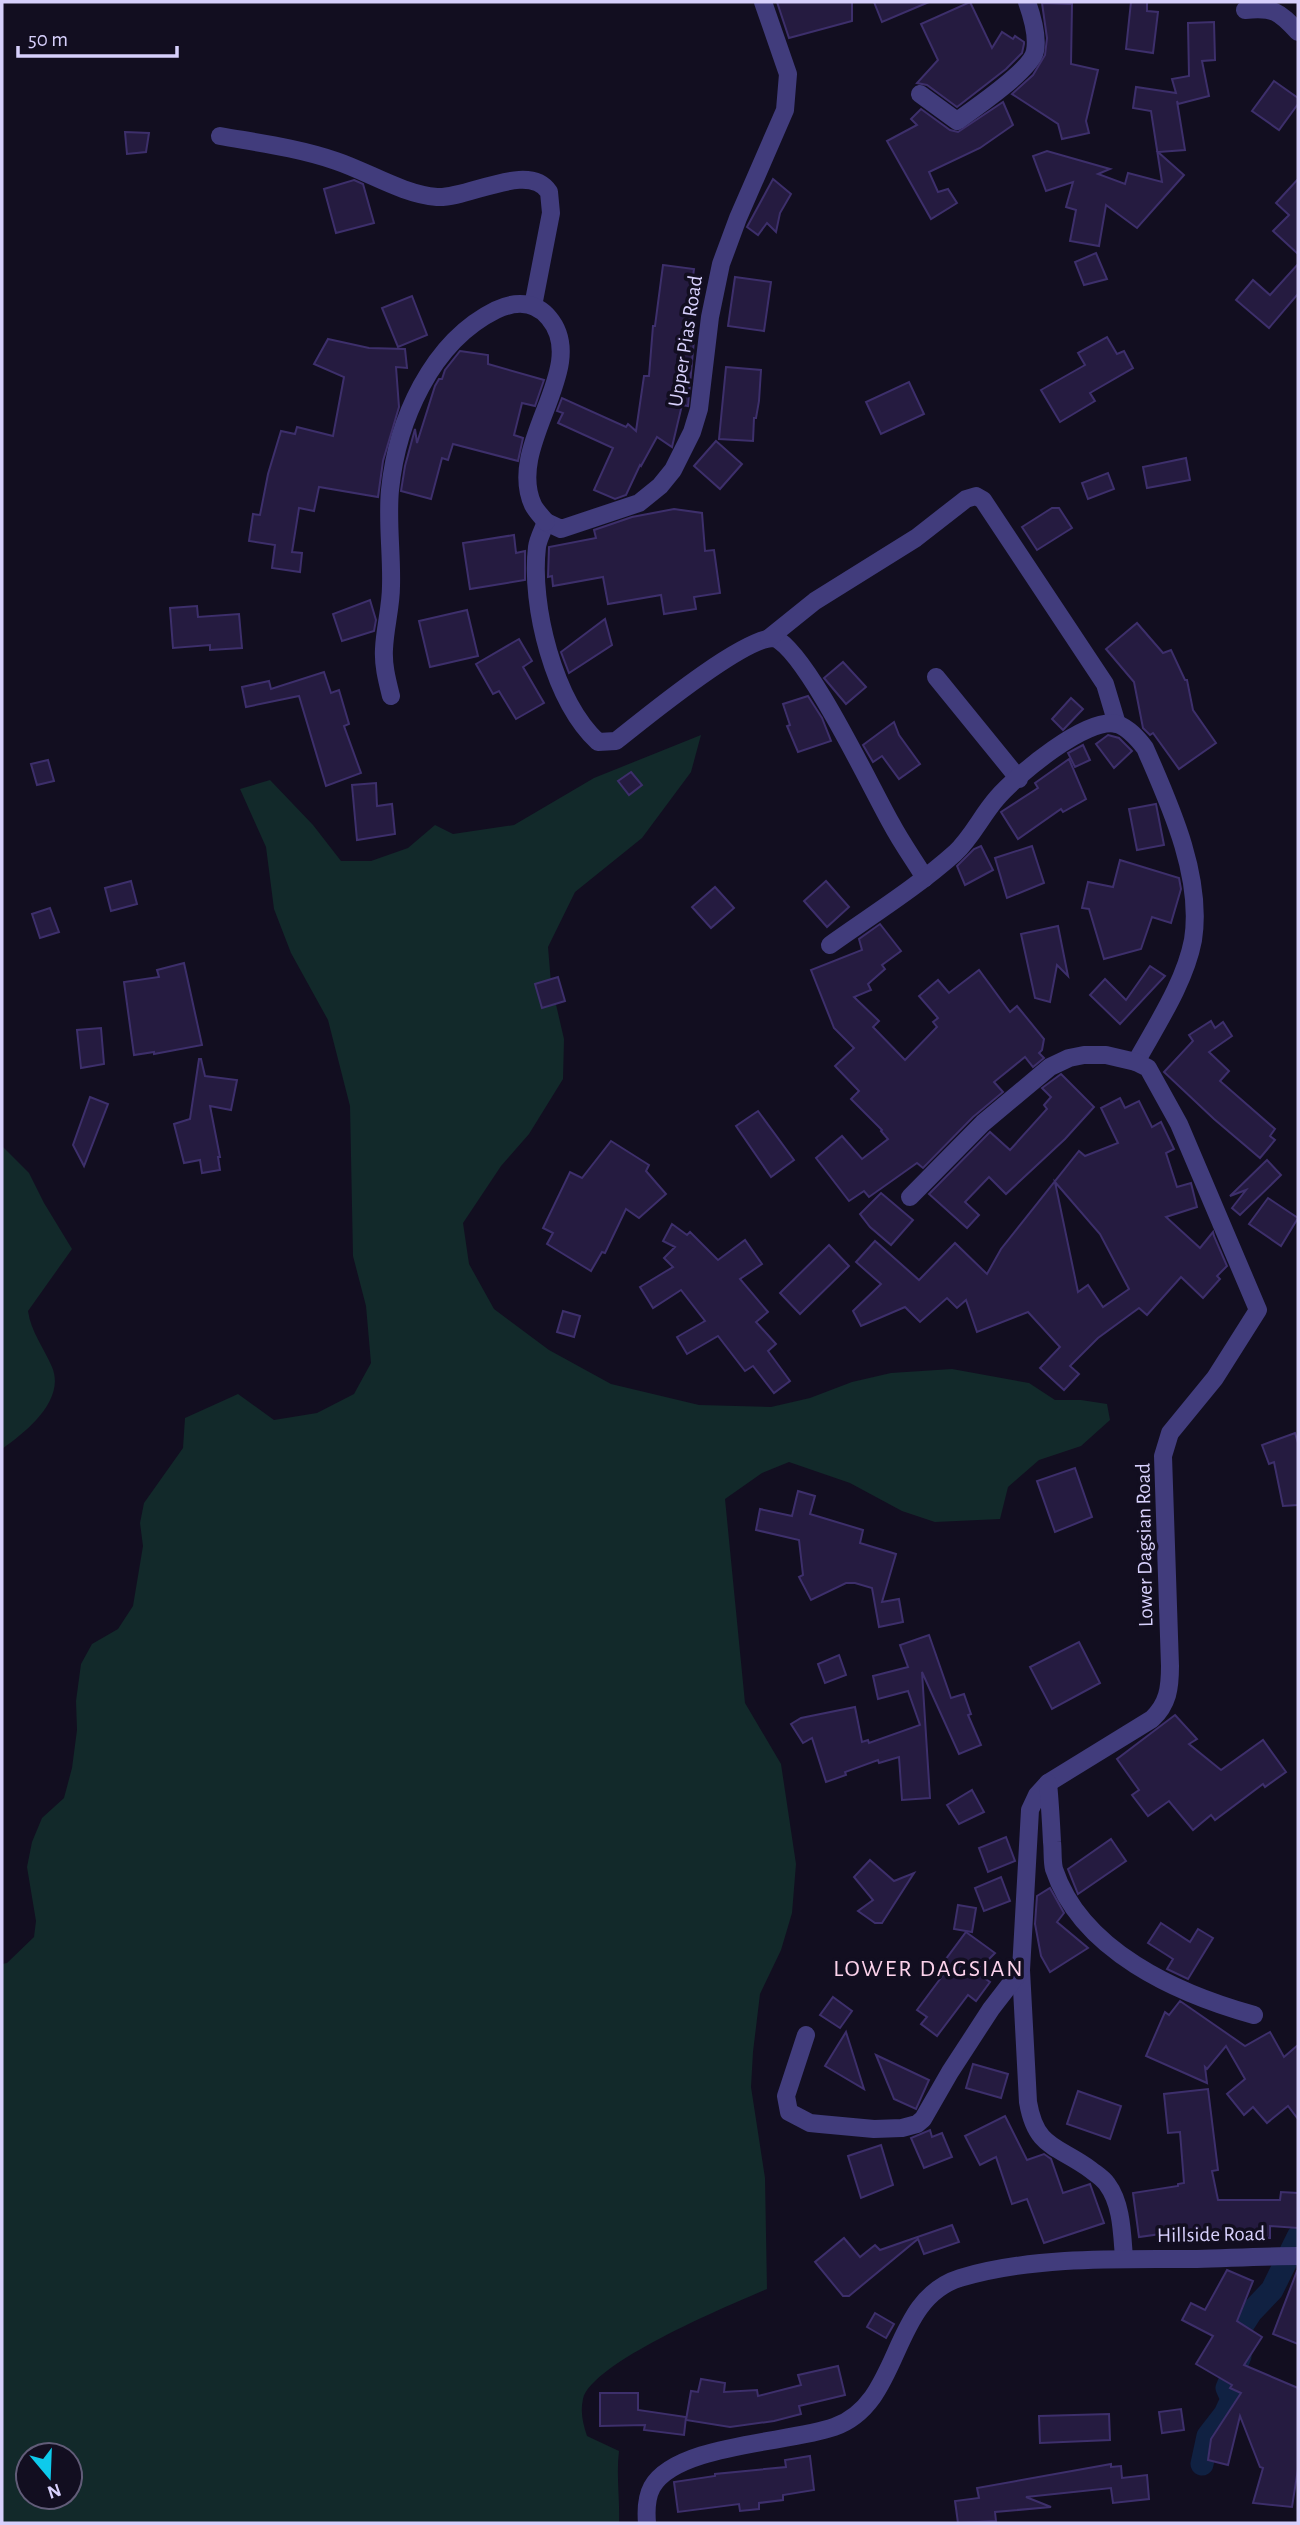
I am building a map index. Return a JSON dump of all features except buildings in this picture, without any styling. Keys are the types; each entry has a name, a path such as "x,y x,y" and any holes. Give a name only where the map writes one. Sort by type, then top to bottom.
{"street":[{"name":"Upper Pias Road","path":"546,522 561,529 639,503 660,486 673,470 692,432 699,409 710,317 721,264 785,110 788,74 763,2"},
{"path":"920,94 957,121 989,98 1028,64 1035,54 1036,41 1027,2"},
{"path":"1245,10 1266,8 1276,11 1298,32"},
{"path":"220,136 280,146 336,161 413,192 431,196 458,195 526,178 541,183 550,192 551,214 533,306"},
{"path":"391,696 384,651 391,589 390,491 403,430 432,369 449,346 469,328 506,306 520,303 533,306 548,316 555,326 561,352 556,379 537,429 527,468 533,505 546,522 537,544 536,580 540,620 563,690 589,733 598,742 616,740 727,659 761,640 775,638 785,645 822,697 892,825 925,878"},
{"path":"769,638 815,601 916,538 966,499 976,496 983,500 1105,684 1117,724"},
{"path":"936,677 1019,779"},
{"path":"830,945 925,878 957,851 998,797 1049,753 1077,734 1093,726 1117,724 1135,735 1145,748 1187,855 1194,893 1193,940 1175,990 1136,1062 1117,1057 1084,1055 1069,1058 1050,1067 983,1123 910,1197"},
{"name":"Lower Dagsian Road","path":"1124,2258 1121,2220 1114,2196 1106,2182 1080,2162 1045,2142 1030,2118 1021,1970 1030,1810 1037,1794 1048,1783 1152,1719 1168,1697 1170,1666 1164,1456 1170,1433 1216,1378 1258,1310 1179,1124 1148,1068 1136,1062"},
{"path":"1048,1783 1054,1868 1072,1903 1101,1939 1166,1983 1191,1995 1254,2015"},
{"path":"806,2035 786,2096 789,2112 810,2123 874,2129 910,2127 923,2119 950,2072 1021,1970"},
{"name":"Hillside Road","path":"647,2523 645,2509 651,2488 663,2473 680,2463 718,2451 783,2440 834,2427 850,2420 864,2409 885,2377 918,2308 942,2285 1002,2269 1124,2258 1298,2256"}],"green space":[{"path":"701,735 691,772 642,838 575,892 548,947 551,983 564,1039 563,1079 529,1134 501,1166 463,1223 469,1264 494,1309 549,1350 611,1384 699,1405 771,1407 891,1373 952,1369 1029,1383 1055,1400 1107,1404 1110,1420 1081,1446 1039,1460 1008,1487 1000,1519 935,1522 902,1511 850,1483 789,1462 762,1473 725,1499 745,1703 781,1764 796,1864 792,1913 781,1950 760,1994 753,2052 751,2087 765,2178 767,2289 664,2336 610,2368 592,2384 583,2399 583,2422 587,2436 619,2451 619,2523 2,2523 2,1964 7,1963 34,1937 36,1921 27,1867 32,1842 42,1818 64,1798 72,1768 81,1664 92,1644 118,1629 133,1606 143,1546 140,1523 144,1503 183,1448 185,1418 238,1394 274,1420 317,1413 354,1394 371,1363 366,1306 353,1256 350,1106 328,1020 291,953 274,909 266,847 240,789 270,780 313,825 341,861 371,861 408,848 435,825 453,834 514,825 594,778"},
{"path":"2,1146 29,1173 72,1249 28,1311 55,1379 49,1403 22,1434 2,1449"}],"waterway":[{"path":"1202,2464 1208,2436 1225,2414 1232,2399 1227,2388 1240,2356 1234,2346 1242,2326 1272,2290 1298,2237"}],"district":[{"name":"LOWER DAGSIAN","path":"929,1968"}]}
